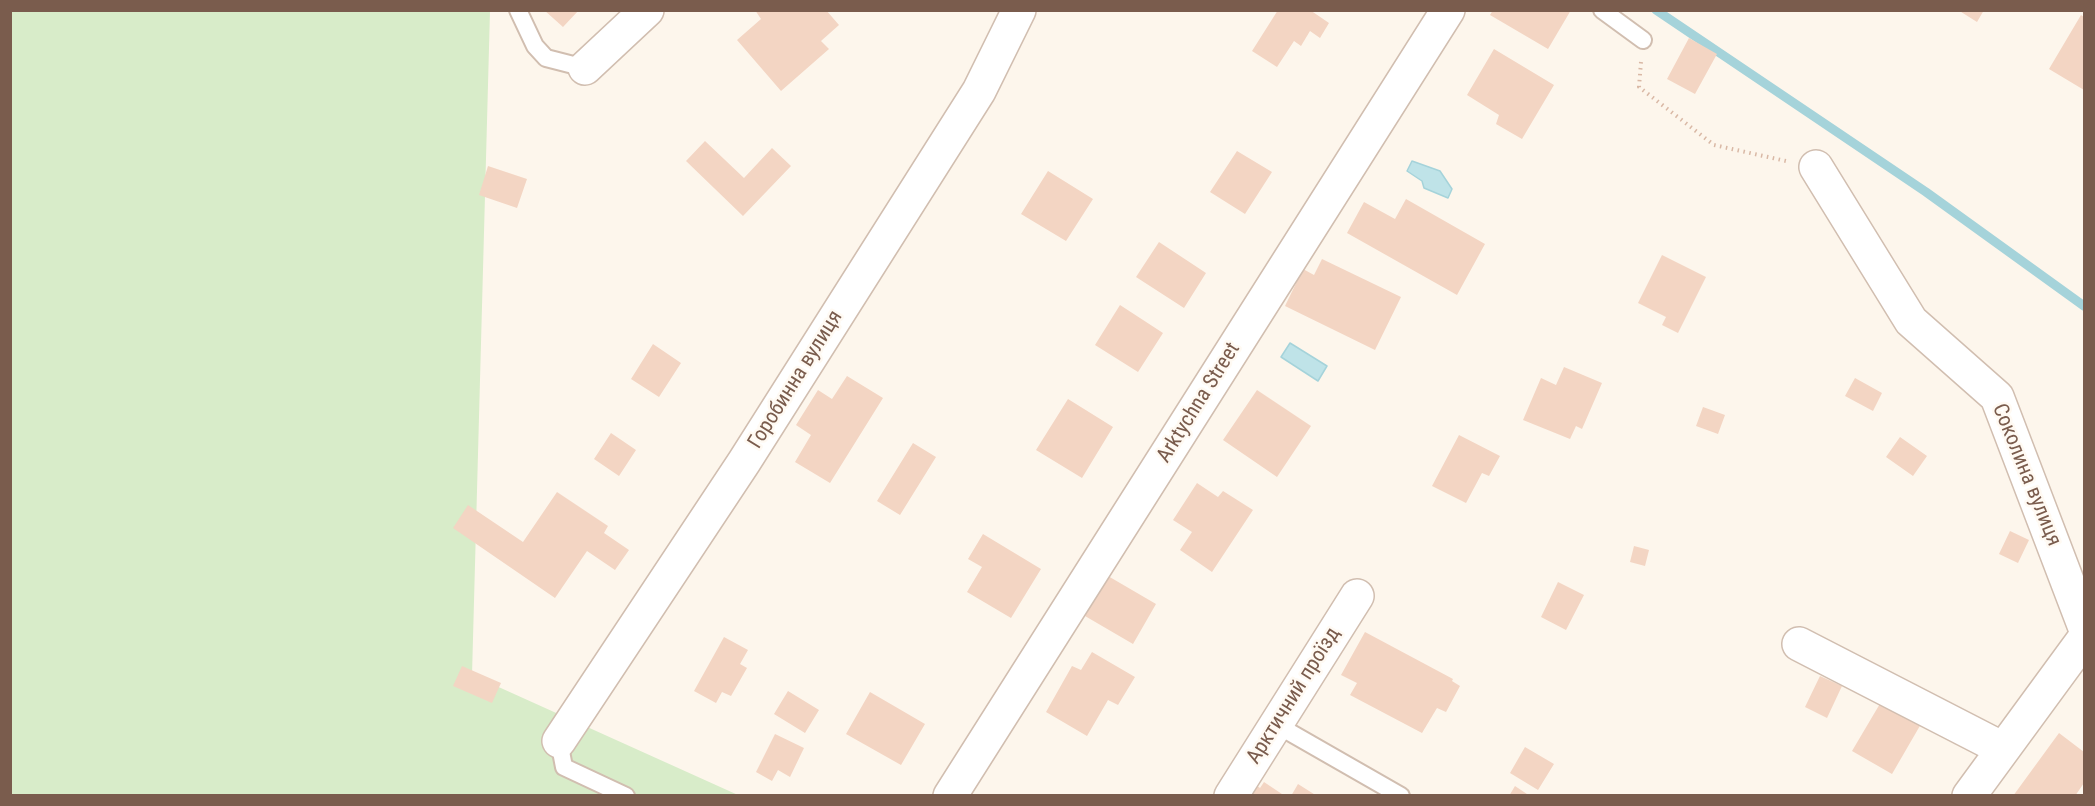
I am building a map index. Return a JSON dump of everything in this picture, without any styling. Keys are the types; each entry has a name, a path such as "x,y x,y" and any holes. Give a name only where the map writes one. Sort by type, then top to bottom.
{"street":[{"path":"585,68 647,10"},
{"name":"Горобинна вулиця","path":"559,741 744,462 966,111 994,63 1019,10"},
{"name":"Arktychna Street","path":"950,795 1448,10"},
{"name":"Соколина вулиця","path":"1816,167 1911,321 1997,397 2085,625"},
{"name":"Арктичний проїзд","path":"1231,795 1357,596"},
{"path":"1969,795 2085,639"},
{"path":"1799,644 2003,749"}],"lane":[{"path":"518,10 535,46 546,58 585,68"},
{"path":"1602,10 1643,40"},
{"path":"1277,725 1401,795"},
{"path":"559,741 564,767 626,795"}],"path":[{"path":"1643,40 1639,87 1714,145 1816,167"}],"green space":[{"path":"10,11 490,11 472,675 738,795 11,795"}],"water":[{"path":"1412,161 1440,171 1452,189 1448,198 1424,188 1422,181 1407,171"},
{"path":"1290,343 1327,366 1318,381 1281,357"}],"building":[{"path":"544,10 579,10 563,27"},
{"path":"755,10 826,10 839,25 821,41 829,49 781,91 737,40 761,19"},
{"path":"1278,10 1310,10 1329,23 1320,38 1310,31 1301,46 1294,41 1277,67 1252,51"},
{"path":"1493,10 1571,10 1548,49 1490,15"},
{"path":"1958,10 1984,10 1977,22"},
{"path":"2081,15 2084,17 2084,90 2049,69"},
{"path":"1689,38 1717,54 1695,94 1667,79"},
{"path":"1494,49 1554,85 1522,139 1496,124 1499,115 1467,95"},
{"path":"705,141 744,178 772,148 791,166 743,216 686,161"},
{"path":"1237,151 1272,172 1245,214 1210,192"},
{"path":"488,166 527,179 517,208 479,195"},
{"path":"1048,171 1093,199 1066,241 1021,214"},
{"path":"1406,199 1485,244 1457,295 1347,233 1364,202 1395,219"},
{"path":"1159,242 1206,273 1184,308 1136,277"},
{"path":"1662,255 1706,277 1678,333 1662,325 1666,317 1638,303"},
{"path":"1322,259 1401,297 1375,350 1285,306 1303,269 1314,275"},
{"path":"1120,305 1163,333 1138,372 1095,345"},
{"path":"653,344 681,363 659,397 631,379"},
{"path":"1564,367 1602,383 1582,429 1576,426 1570,439 1523,420 1541,378 1556,385"},
{"path":"847,376 883,398 830,483 795,462 811,435 796,425 818,390 832,399"},
{"path":"1855,378 1882,393 1873,411 1845,396"},
{"path":"1257,390 1311,426 1277,477 1223,440"},
{"path":"1068,399 1113,427 1082,478 1036,450"},
{"path":"1703,407 1725,415 1718,434 1696,426"},
{"path":"611,433 636,450 619,476 594,459"},
{"path":"1459,435 1500,456 1489,476 1482,473 1466,503 1432,486"},
{"path":"1900,437 1927,456 1913,476 1886,457"},
{"path":"913,443 936,457 900,515 877,501"},
{"path":"1197,483 1218,497 1223,491 1253,510 1212,572 1180,550 1192,532 1173,520"},
{"path":"557,492 608,526 604,533 629,550 615,570 587,551 555,598 453,528 468,505 523,542"},
{"path":"2010,531 2029,540 2018,563 1999,554"},
{"path":"983,534 1041,569 1011,618 967,592 982,567 968,559"},
{"path":"1634,546 1649,550 1645,566 1630,562"},
{"path":"1108,576 1156,604 1133,644 1085,616"},
{"path":"1558,582 1584,595 1566,630 1541,617"},
{"path":"1365,632 1453,679 1452,681 1460,686 1446,712 1437,708 1422,733 1350,695 1357,683 1341,675"},
{"path":"724,637 748,650 740,664 747,668 731,696 722,692 716,703 694,691"},
{"path":"1092,652 1135,677 1118,705 1108,700 1087,736 1046,712 1072,666 1081,670"},
{"path":"462,666 501,683 492,703 453,686"},
{"path":"1820,676 1842,686 1827,718 1805,707"},
{"path":"788,691 819,710 805,733 774,714"},
{"path":"870,692 925,724 901,765 846,734"},
{"path":"1881,702 1921,724 1892,774 1852,751"},
{"path":"2059,733 2084,752 2084,783 2075,796 2013,796"},
{"path":"775,734 804,748 790,777 778,770 772,781 756,772"},
{"path":"1525,747 1554,764 1538,790 1510,773"},
{"path":"1252,782 1260,788 1264,782 1285,796 1244,796"},
{"path":"1298,784 1317,796 1291,796"},
{"path":"1515,786 1530,796 1509,796"}],"waterway":[{"path":"1656,10 1926,192 2084,306"}]}
